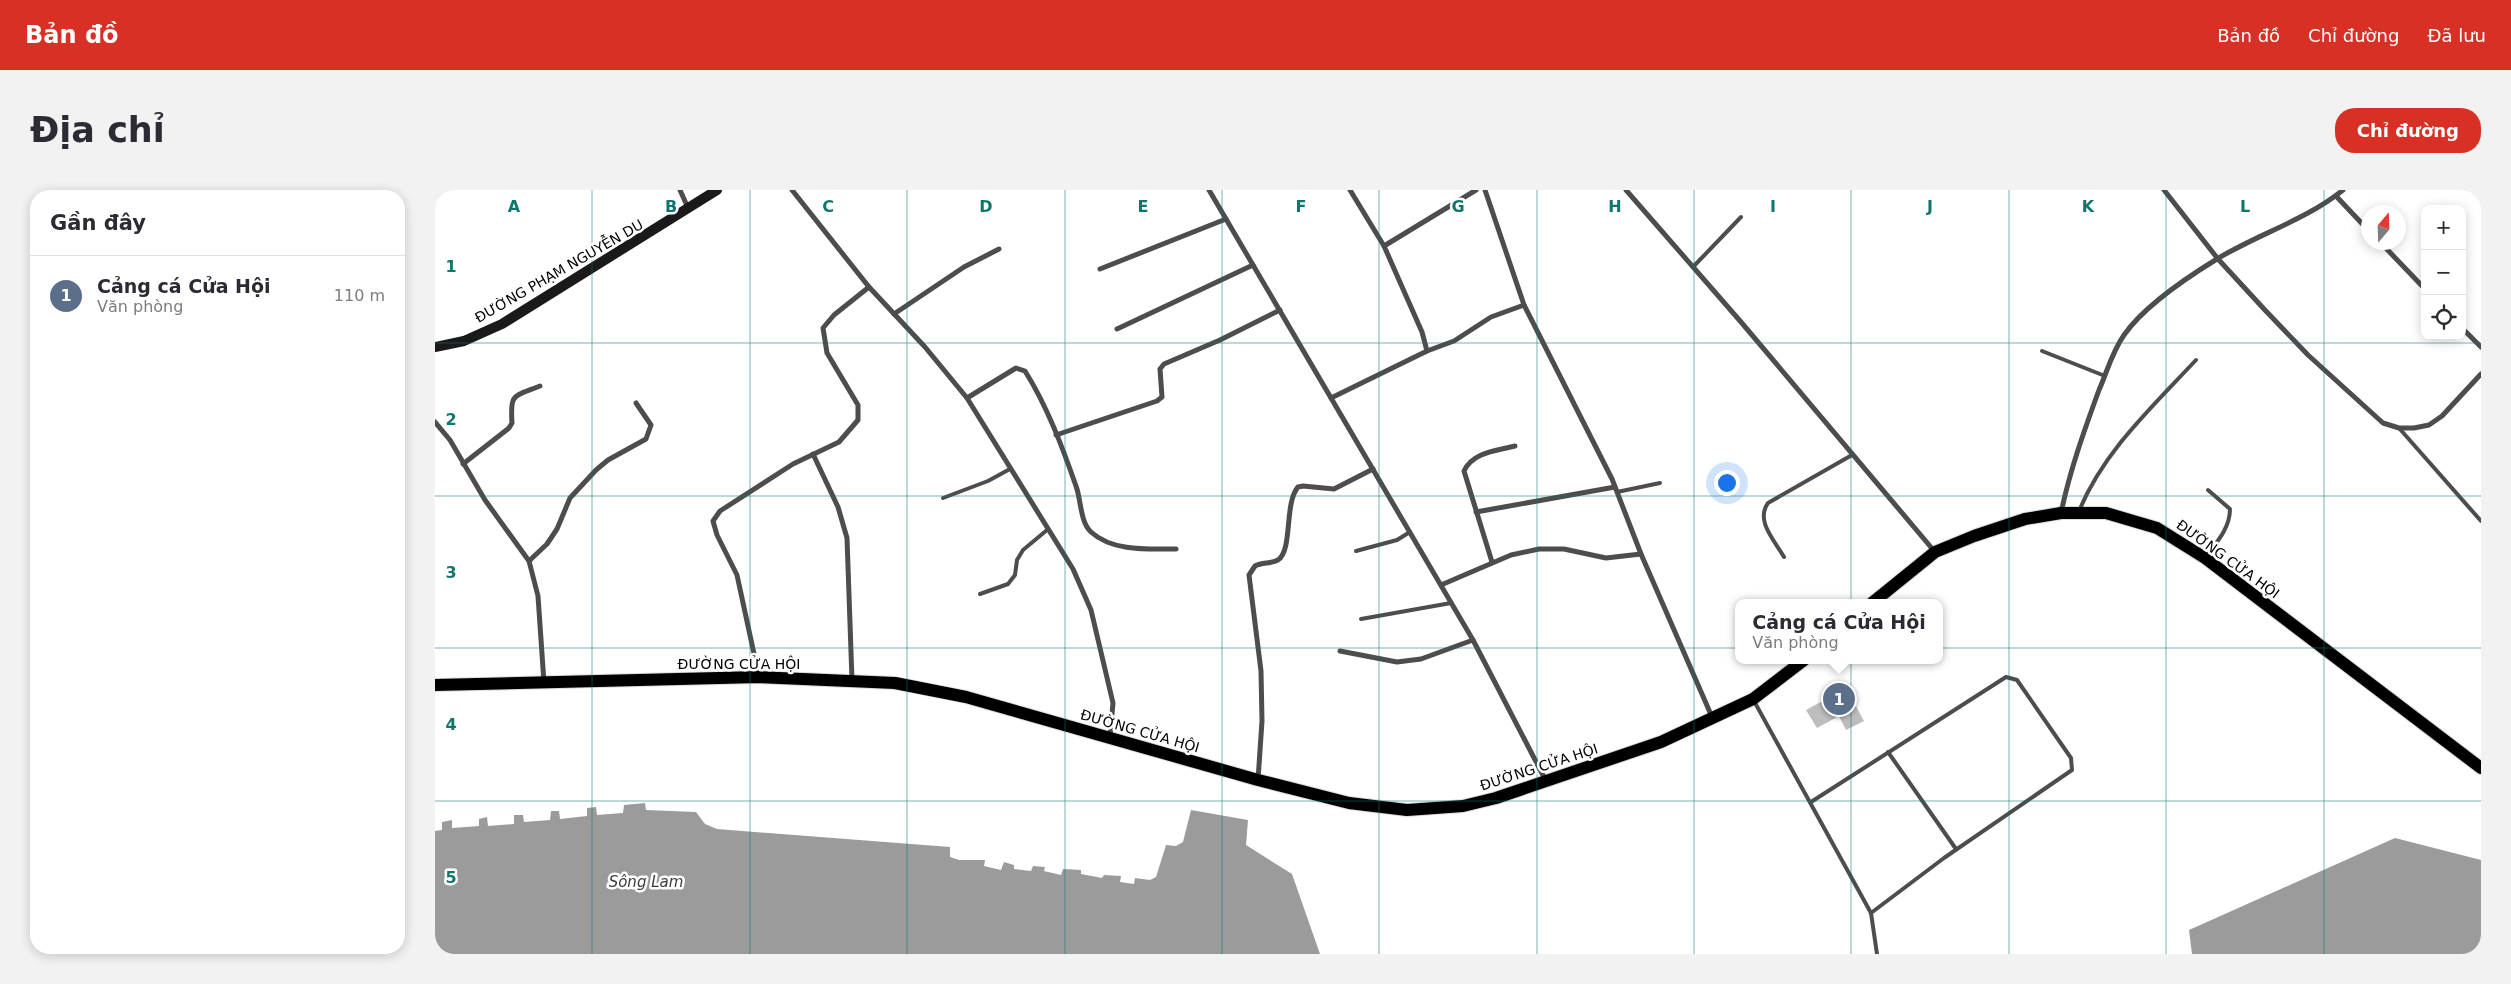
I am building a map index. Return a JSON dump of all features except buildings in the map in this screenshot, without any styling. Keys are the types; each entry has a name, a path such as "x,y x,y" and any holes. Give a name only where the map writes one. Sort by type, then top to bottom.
{"main road":[{"name":"ĐƯỜNG PHẠM NGUYỄN DU","path":"435,347 464,341 502,324 717,190"},
{"name":"ĐƯỜNG CỬA HỘI","path":"1876,599 1935,552 1954,544 2025,519 2061,513 2106,513 2157,528 2205,558 2481,768"},
{"name":"ĐƯỜNG CỬA HỘI","path":"435,685 759,677 895,683 936,690 1109,737 1252,779 1349,803 1407,810 1463,806 1546,782 1661,742 1753,699 1799,664"}],"street":[{"path":"680,190 689,209"},
{"path":"792,190 869,287 967,398 1047,530 1073,569 1091,610 1113,703 1109,737"},
{"path":"1209,190 1473,640 1546,782"},
{"path":"1350,190 1384,246 1410,302 1427,350"},
{"path":"1384,246 1476,190"},
{"path":"1485,190 1524,304 1616,490 1641,554 1713,719"},
{"path":"1626,190 1935,552"},
{"path":"2164,190 2218,259 2308,355 2383,422 2399,428 2429,425 2442,416 2481,374"},
{"path":"2061,513 2067,482 2080,441 2105,376 2114,353 2136,321 2154,304 2218,259 2286,225 2343,190"},
{"path":"2335,196 2361,222"},
{"path":"1100,269 1226,219"},
{"path":"894,314 964,267 999,249"},
{"path":"2388,250 2421,285"},
{"path":"1117,329 1253,266"},
{"path":"759,677 737,575 717,534 713,521 720,511 793,464 839,442 858,420 858,406 827,353 823,328 834,315 869,287"},
{"path":"1331,398 1427,350 1454,341 1491,317 1524,304"},
{"path":"1056,435 1157,401 1162,397 1160,369 1164,364 1221,340 1280,310"},
{"path":"2466,332 2481,347"},
{"path":"967,398 1015,368 1025,370 1036,388 1077,488 1086,526 1092,533 1121,546 1176,549"},
{"path":"463,464 509,428 512,423 510,405 513,400 519,394 540,386"},
{"path":"529,561 547,544 557,529 570,498 590,476 608,460 646,439 651,425 636,403"},
{"path":"435,422 450,440 485,500 529,561 539,596 544,683"},
{"path":"1492,562 1464,471 1468,462 1476,456 1515,446"},
{"path":"813,454 838,507 845,530 852,680"},
{"path":"1252,779 1262,720 1261,672 1249,576 1255,566 1276,561 1283,553 1292,497 1298,487 1334,488 1373,469"},
{"path":"1476,512 1616,490"},
{"path":"1441,585 1511,555 1539,549 1564,549 1606,558 1641,554"},
{"path":"1340,650 1397,662 1421,659 1473,640"}],"lane":[{"path":"1693,267 1741,217"},
{"path":"2042,351 2105,376"},
{"path":"2078,513 2089,488 2118,444 2196,360"},
{"path":"2399,428 2481,522"},
{"path":"1784,557 1765,524 1762,516 1763,510 1768,503 1852,455"},
{"path":"943,498 988,481 1010,469"},
{"path":"1616,490 1660,483"},
{"path":"2205,558 2222,535 2230,516 2230,509 2208,490"},
{"path":"980,594 1008,584 1015,575 1017,560 1023,550 1047,530"},
{"path":"1356,550 1397,540 1410,532"},
{"path":"1361,619 1451,604"},
{"path":"1811,802 2006,677 2017,680 2071,758 2072,770 1956,849 1871,913"},
{"path":"1753,699 1871,913 1877,954"},
{"path":"1888,752 1956,849"}],"water":[{"name":"Sông Lam","path":"645,803 646,810 696,812 705,824 717,829 950,847 950,857 959,860 985,860 984,866 1001,870 1004,862 1014,865 1014,869 1031,871 1033,866 1045,867 1044,871 1061,875 1063,869 1081,870 1081,874 1102,878 1104,875 1121,876 1120,882 1134,884 1135,878 1150,880 1156,877 1166,845 1176,846 1183,842 1191,810 1248,820 1246,845 1292,874 1320,954 435,954 435,831 442,830 442,822 452,820 452,828 479,826 479,819 487,817 488,826 514,824 514,815 523,815 524,822 550,820 551,811 559,811 560,819 587,816 587,808 596,807 597,815 623,813 624,805"},
{"path":"2395,838 2481,860 2481,954 2192,954 2189,930"}],"place":[{"name":"Cảng cá Cửa Hội","path":"1839,699"}]}
